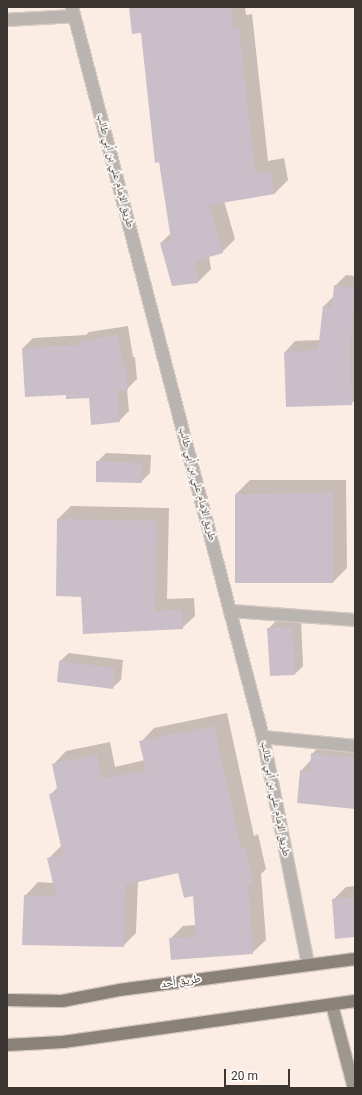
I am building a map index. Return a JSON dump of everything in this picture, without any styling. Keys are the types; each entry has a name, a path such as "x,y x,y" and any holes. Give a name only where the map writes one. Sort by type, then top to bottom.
{"main road":[{"name":"طريق أحد","path":"7,1000 62,1001 119,990 355,958"},
{"path":"7,1045 63,1042 355,1001"}],"street":[{"path":"7,20 73,11"},
{"name":"طريق الإمام علي بن أبي طالب","path":"73,11 263,737 308,965"},
{"path":"230,611 355,620"},
{"path":"263,737 355,746"},
{"path":"332,1005 354,1088"}],"building":[{"path":"129,7 231,7 233,27 239,27 255,173 271,171 275,194 209,205 223,253 195,261 198,283 172,286 160,243 171,240 159,162 155,163 141,33 132,34"},
{"path":"334,285 355,288 350,346 352,405 286,407 284,352 318,350 323,306 332,307"},
{"path":"118,335 123,367 126,366 128,390 117,391 120,422 91,425 89,398 66,399 66,395 25,397 22,348 79,345 78,342"},
{"path":"96,461 142,463 142,483 96,482"},
{"path":"333,493 333,583 235,583 235,494"},
{"path":"57,519 156,521 155,611 182,610 183,629 83,634 81,597 56,596"},
{"path":"292,627 295,675 270,676 267,628"},
{"path":"59,661 115,668 113,689 57,682"},
{"path":"214,726 241,848 245,847 253,883 248,885 253,954 171,960 169,938 196,937 193,896 184,898 178,873 125,885 124,947 22,945 24,895 56,896 47,858 63,855 49,794 58,793 52,764 97,754 102,779 146,770 139,741"},
{"path":"311,753 355,758 355,809 297,803 300,770 310,771"},
{"path":"355,898 355,937 335,939 332,899"}]}
